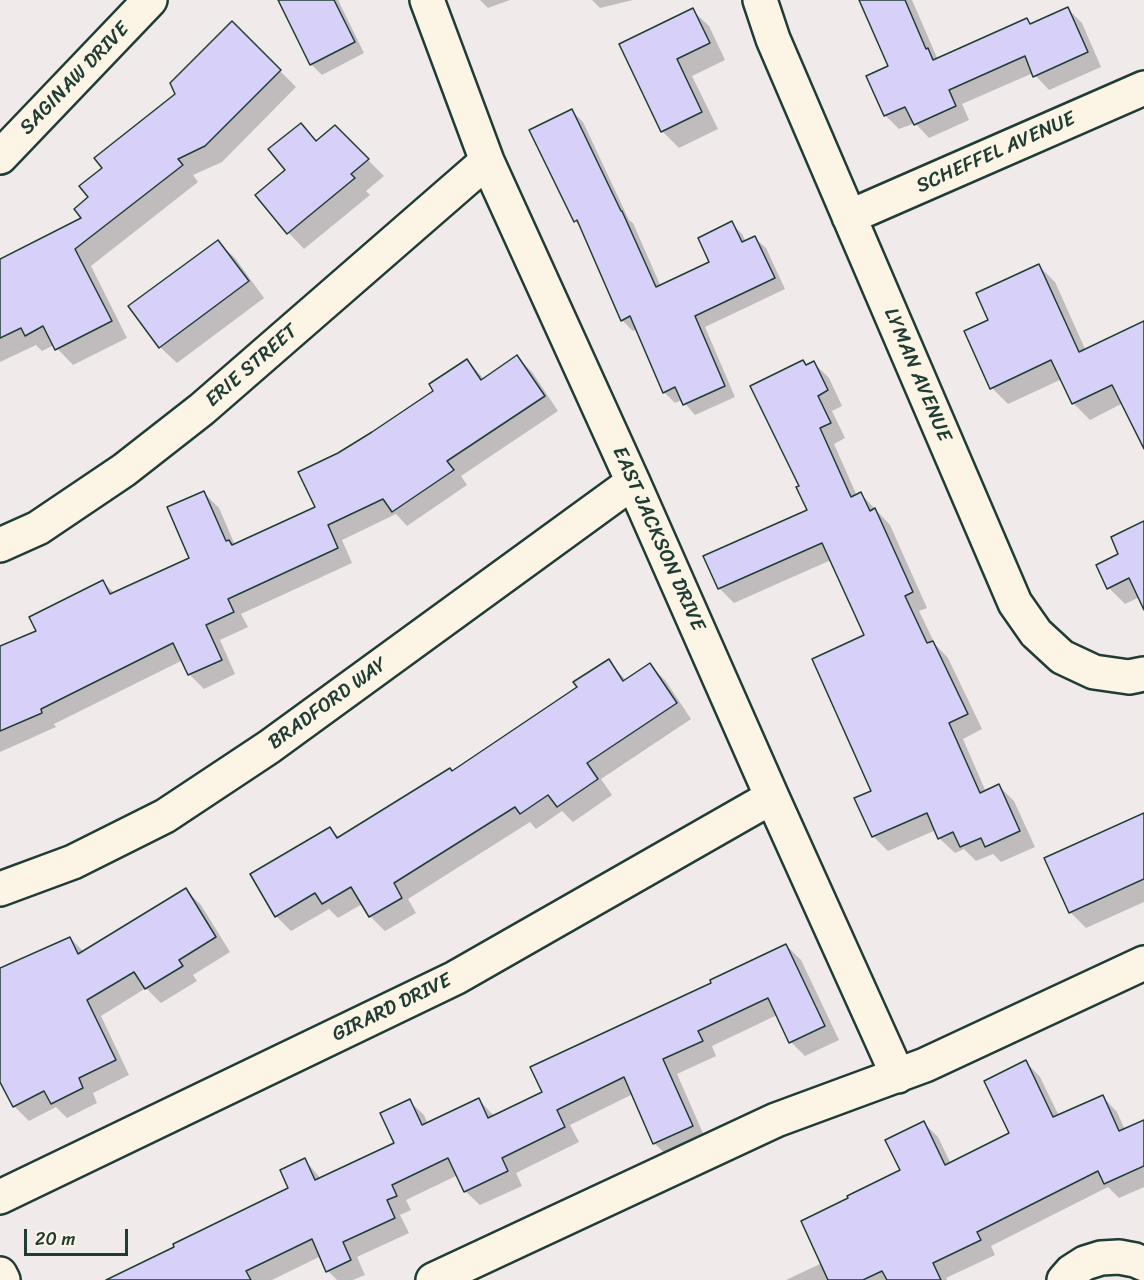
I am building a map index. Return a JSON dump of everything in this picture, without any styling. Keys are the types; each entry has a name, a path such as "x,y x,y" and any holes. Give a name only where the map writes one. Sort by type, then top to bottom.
{"street":[{"name":"SAGINAW DRIVE","path":"0,157 150,0"},
{"name":"EAST JACKSON DRIVE","path":"427,0 487,162 633,482 898,1076"},
{"name":"LYMAN AVENUE","path":"760,0 773,39 1016,603 1036,633 1062,657 1094,672 1129,677 1144,674"},
{"name":"SCHEFFEL AVENUE","path":"849,217 1144,88"},
{"name":"ERIE STREET","path":"0,545 38,528 124,470 193,416 487,162"},
{"name":"BRADFORD WAY","path":"0,890 73,862 165,816 269,747 633,482"},
{"name":"GIRARD DRIVE","path":"0,1197 455,978 772,797"},
{"path":"433,1280 776,1120 925,1065 1144,963"},
{"path":"1064,1280 1071,1272 1085,1263 1101,1258 1119,1257 1144,1264"},
{"path":"0,1274 3,1280"}],"building":[{"path":"278,0 334,0 355,42 310,65"},
{"path":"859,0 905,0 933,60 1027,18 1030,24 1068,7 1088,52 1033,77 1025,56 949,90 956,106 914,125 905,107 884,116 866,76 888,66"},
{"path":"693,8 710,43 677,59 702,112 661,132 619,44"},
{"path":"232,21 281,70 205,146 178,159 183,165 75,249 112,321 55,350 43,326 25,336 21,328 0,338 0,259 81,218 74,209 88,197 79,186 102,168 94,158 175,94 170,83"},
{"path":"572,109 656,287 709,262 698,238 732,221 742,242 755,236 775,278 695,316 725,386 683,405 675,387 663,393 630,316 621,321 577,220 574,222 529,130"},
{"path":"301,123 316,141 335,125 369,159 351,174 355,178 287,234 255,195 285,170 268,149"},
{"path":"218,240 249,281 159,348 128,306"},
{"path":"1039,264 1079,352 1144,321 1144,449 1112,385 1072,404 1051,360 990,389 964,331 988,320 976,293"},
{"path":"517,355 545,396 447,461 454,470 392,512 383,499 328,525 338,548 228,599 234,612 206,625 222,660 188,675 173,643 41,709 42,713 0,731 0,646 36,631 29,617 103,580 110,594 189,558 167,507 204,491 226,541 229,540 232,545 315,507 298,472 338,453 372,432 433,391 429,384 467,359 481,380"},
{"path":"803,360 806,365 814,361 828,390 818,396 831,423 820,428 851,497 861,492 870,511 875,508 913,592 905,596 927,643 933,641 968,714 949,723 980,793 999,784 1020,831 985,847 981,838 960,847 953,832 938,839 927,813 872,837 854,798 871,791 812,659 864,635 822,543 718,589 703,556 807,510 796,487 799,486 750,386"},
{"path":"1144,521 1144,610 1129,578 1107,589 1096,565 1118,554 1111,537"},
{"path":"609,659 623,681 650,663 677,703 587,763 598,779 557,807 548,795 520,814 515,807 394,883 402,898 369,917 351,887 322,904 315,893 275,917 250,874 330,827 337,838 450,768 452,771 577,687 573,682"},
{"path":"1144,813 1144,879 1069,913 1044,858"},
{"path":"186,888 216,937 179,960 183,966 145,989 134,972 87,1000 116,1060 79,1078 83,1088 51,1104 44,1091 13,1107 0,1082 0,968 70,937 78,954"},
{"path":"786,944 825,1026 789,1043 768,998 698,1031 703,1041 663,1059 693,1126 653,1144 624,1077 557,1110 565,1127 502,1158 508,1171 464,1192 448,1158 392,1185 397,1196 387,1200 395,1218 343,1242 351,1260 326,1272 312,1239 246,1271 251,1280 106,1280 174,1247 173,1244 288,1188 280,1170 305,1158 315,1180 394,1143 380,1113 410,1099 422,1125 479,1098 488,1118 542,1092 530,1067 711,983 710,980"},
{"path":"1026,1060 1053,1117 1103,1095 1119,1131 1144,1120 1144,1166 1104,1184 1098,1171 977,1232 981,1240 933,1263 941,1280 887,1280 882,1271 863,1280 828,1280 801,1221 900,1170 885,1140 924,1121 945,1165 1009,1133 984,1081"}]}
